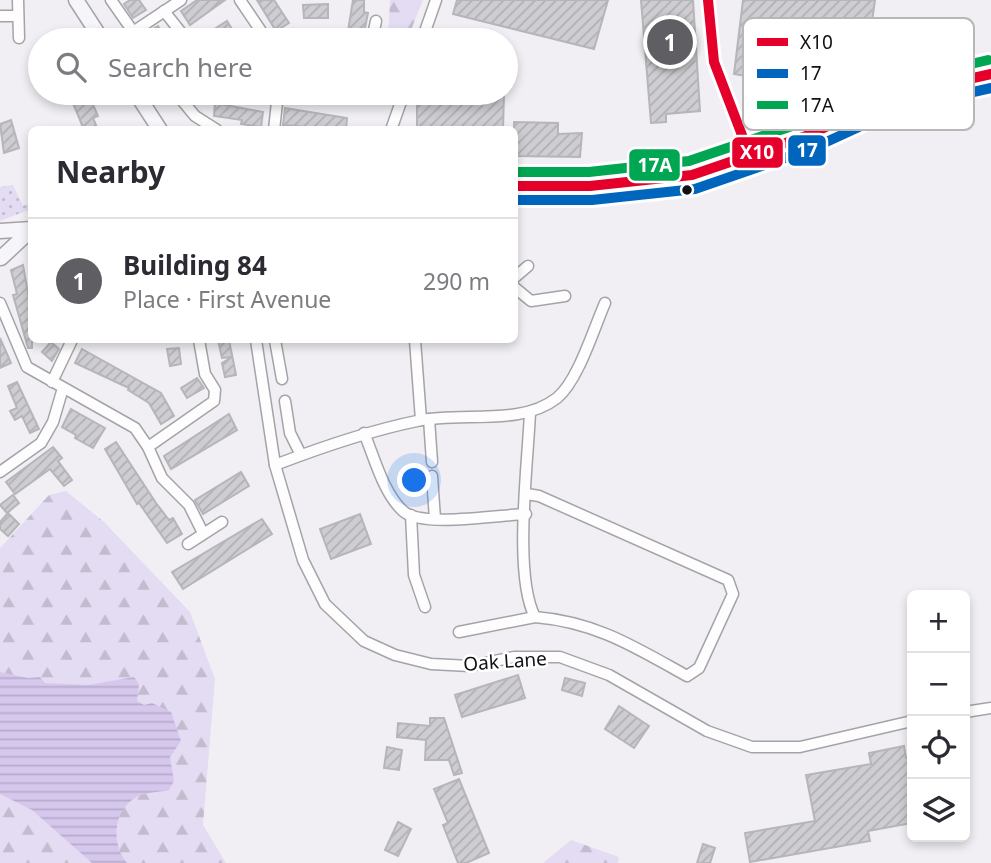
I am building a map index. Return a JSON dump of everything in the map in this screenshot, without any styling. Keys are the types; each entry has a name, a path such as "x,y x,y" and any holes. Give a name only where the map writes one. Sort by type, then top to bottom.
{"main road":[{"path":"76,0 94,28"},
{"path":"143,105 156,126"},
{"path":"518,186 639,183 692,175 819,130"},
{"path":"0,231 28,229"},
{"path":"0,254 28,232"}],"street":[{"path":"18,0 19,38"},
{"path":"111,0 130,28"},
{"path":"144,28 181,0"},
{"path":"240,0 259,28"},
{"path":"426,28 436,0"},
{"path":"708,0 715,62 750,156"},
{"path":"164,11 177,28"},
{"path":"0,16 18,16"},
{"path":"375,28 376,21"},
{"path":"186,105 195,116 211,126"},
{"path":"274,126 277,105"},
{"path":"392,126 400,105"},
{"path":"518,275 528,266"},
{"path":"518,291 531,302 565,296"},
{"path":"0,303 27,367 135,428 148,447 162,478 188,505 203,533"},
{"path":"275,465 364,433 425,419 530,412 558,397 570,382 605,303"},
{"path":"0,472 41,443 53,422 57,385 71,343"},
{"path":"148,447 214,401 215,390 205,374 200,343"},
{"name":"Oak Lane","path":"256,343 275,465 303,560 326,604 364,641 395,655 430,664 470,666 514,657 560,657 609,675 707,731 752,747 800,747 907,723"},
{"path":"276,343 282,379"},
{"path":"415,343 432,462"},
{"path":"285,401 290,433 301,455"},
{"path":"530,412 526,514 527,600 535,617"},
{"path":"364,433 387,486 402,511 420,520 526,514"},
{"path":"432,475 435,519"},
{"path":"459,632 535,617 560,619 600,629 687,676 698,668 733,594 728,580 539,496 527,494"},
{"path":"411,515 414,575 425,607"},
{"path":"188,544 222,522"},
{"path":"970,711 991,708"}],"green space":[{"path":"390,0 423,0 412,28 389,28"},
{"path":"13,185 23,206 28,204 28,210 0,221 0,187"},
{"path":"66,491 104,522 190,612 215,679 203,825 226,863 0,863 0,548 49,495"},
{"path":"571,840 619,857 618,863 543,863"}],"shaded area":[{"path":"0,672 28,678 40,677 45,683 88,685 134,677 139,684 137,701 144,705 152,703 171,712 181,741 170,757 174,781 169,790 141,795 125,807 117,826 117,836 118,845 127,863 92,863 32,810 0,794"}],"building":[{"path":"130,0 139,0 146,10 133,18 124,4"},
{"path":"197,0 225,0 190,25 181,11"},
{"path":"257,0 274,0 289,23 281,28 274,28"},
{"path":"353,0 364,0 364,12 368,13 365,28 348,28"},
{"path":"457,0 608,0 594,49 453,14"},
{"path":"641,0 693,0 700,111 666,114 666,122 651,123"},
{"path":"743,0 875,0 873,18 743,18 743,76 734,74"},
{"path":"328,4 328,18 304,18 303,5"},
{"path":"227,21 231,28 216,28"},
{"path":"74,105 93,105 98,116 93,118 96,126 82,126"},
{"path":"215,105 263,112 261,126 241,124 242,120 214,116"},
{"path":"417,105 504,105 503,126 417,126"},
{"path":"285,108 347,118 346,126 283,125"},
{"path":"11,120 19,148 4,153 0,124"},
{"path":"514,122 558,123 558,134 582,133 580,157 518,156 518,126 514,126"},
{"path":"23,265 28,293 28,343 32,343 32,348 28,348 13,295 17,294 11,270"},
{"path":"0,338 11,363 0,368"},
{"path":"50,343 59,349 52,361 42,352"},
{"path":"219,343 230,343 236,375 225,377 222,363 232,357 222,358"},
{"path":"179,348 181,364 170,366 167,349"},
{"path":"82,349 161,393 174,416 161,424 149,403 128,390 129,388 75,363"},
{"path":"197,378 204,388 187,398 181,388"},
{"path":"17,382 39,429 30,433 22,416 15,420 10,411 17,408 8,386"},
{"path":"71,409 105,428 93,448 62,427"},
{"path":"229,414 237,430 171,469 164,456"},
{"path":"116,442 156,503 169,520 173,518 182,534 167,543 139,503 137,504 105,449"},
{"path":"53,447 62,458 58,461 72,480 64,486 50,469 15,494 6,482"},
{"path":"241,472 249,486 203,514 195,500"},
{"path":"13,495 19,503 7,513 0,505"},
{"path":"8,513 19,524 8,536 0,529 0,522"},
{"path":"360,514 371,544 331,559 320,529"},
{"path":"262,519 272,534 183,589 172,572"},
{"path":"518,675 525,698 462,717 455,695"},
{"path":"565,678 585,683 582,696 562,690"},
{"path":"619,706 649,726 634,748 605,729"},
{"path":"430,718 444,718 462,773 454,775 449,760 425,760 426,740 397,737 398,723 430,726"},
{"path":"904,746 907,758 907,824 868,831 870,841 750,862 745,833 815,821 806,775 871,764 869,753"},
{"path":"387,747 402,750 399,770 384,768"},
{"path":"459,779 489,853 466,863 458,863 443,825 448,823 434,789"},
{"path":"398,822 411,829 398,856 385,850"},
{"path":"703,844 715,848 710,863 697,863"}],"transit line":[{"name":"X10","path":"708,0 714,62 750,156"},
{"name":"17A","path":"974,63 988,60"},
{"name":"X10","path":"974,78 991,74"},
{"name":"17","path":"974,92 991,88"},
{"name":"17A","path":"518,172 589,172 689,161 780,130"},
{"name":"X10","path":"518,186 590,186 692,175 819,130"},
{"name":"17","path":"518,200 592,200 695,189 811,149 852,130"}],"place":[{"name":"Building 84","path":"670,42"}]}
